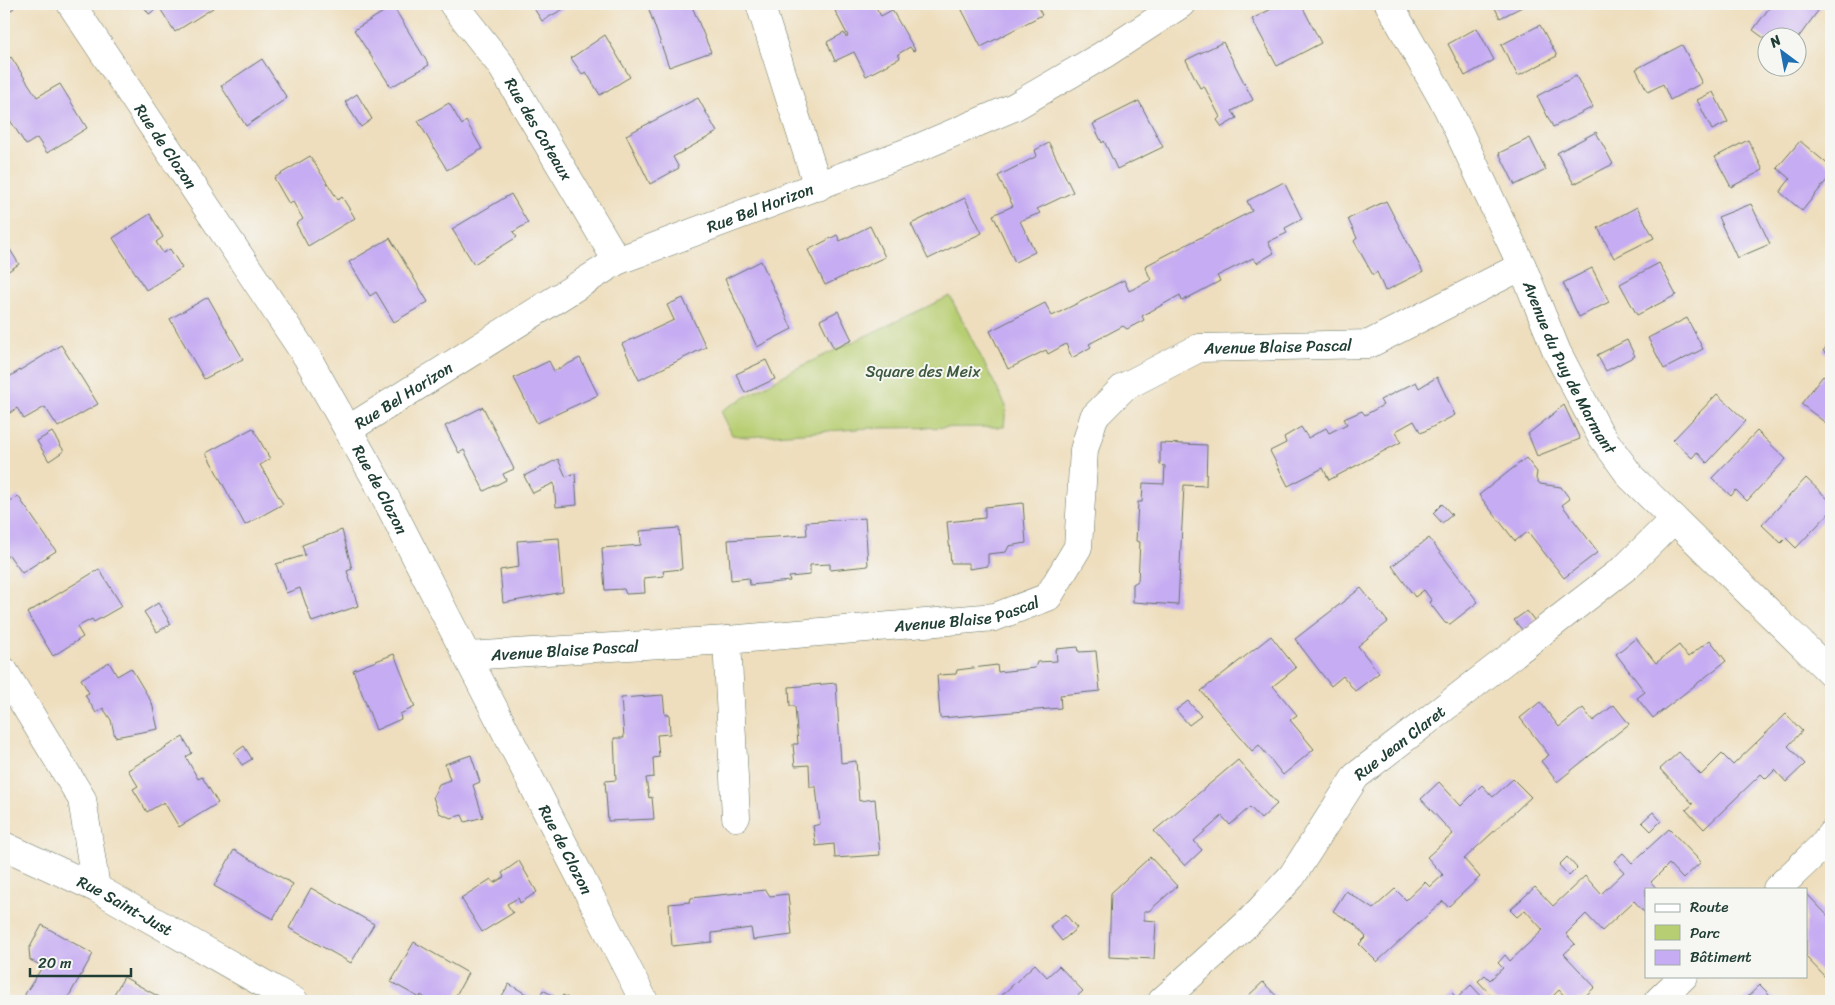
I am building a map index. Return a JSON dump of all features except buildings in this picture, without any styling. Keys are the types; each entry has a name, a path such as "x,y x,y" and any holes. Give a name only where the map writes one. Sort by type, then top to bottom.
{"street":[{"name":"Rue de Clozon","path":"71,4 307,357 349,429 468,656 644,1001"},
{"name":"Rue des Coteaux","path":"453,4 501,65 617,261"},
{"path":"760,4 818,187"},
{"name":"Rue Bel Horizon","path":"349,429 617,261 818,187 918,148 1014,107 1103,55 1181,4"},
{"name":"Avenue du Puy de Marmant","path":"1389,4 1448,109 1522,266 1557,352 1600,434 1631,477 1831,673"},
{"name":"Avenue Blaise Pascal","path":"468,656 727,640 996,617 1048,597 1078,547 1084,450 1094,417 1124,387 1199,348 1369,344 1522,266"},
{"name":"Rue Jean Claret","path":"1162,1001 1249,922 1292,876 1356,776 1626,567 1674,519"},
{"path":"727,640 736,817"},
{"path":"4,671 82,799 96,888"},
{"path":"1778,888 1821,847 1831,834"},
{"name":"Rue Saint-Just","path":"4,846 96,888 294,1001"},
{"path":"1658,1001 1682,978"}],"green space":[{"name":"Square des Meix","path":"950,296 1006,406 1004,427 870,428 746,437 732,435 721,411 793,370"}]}
